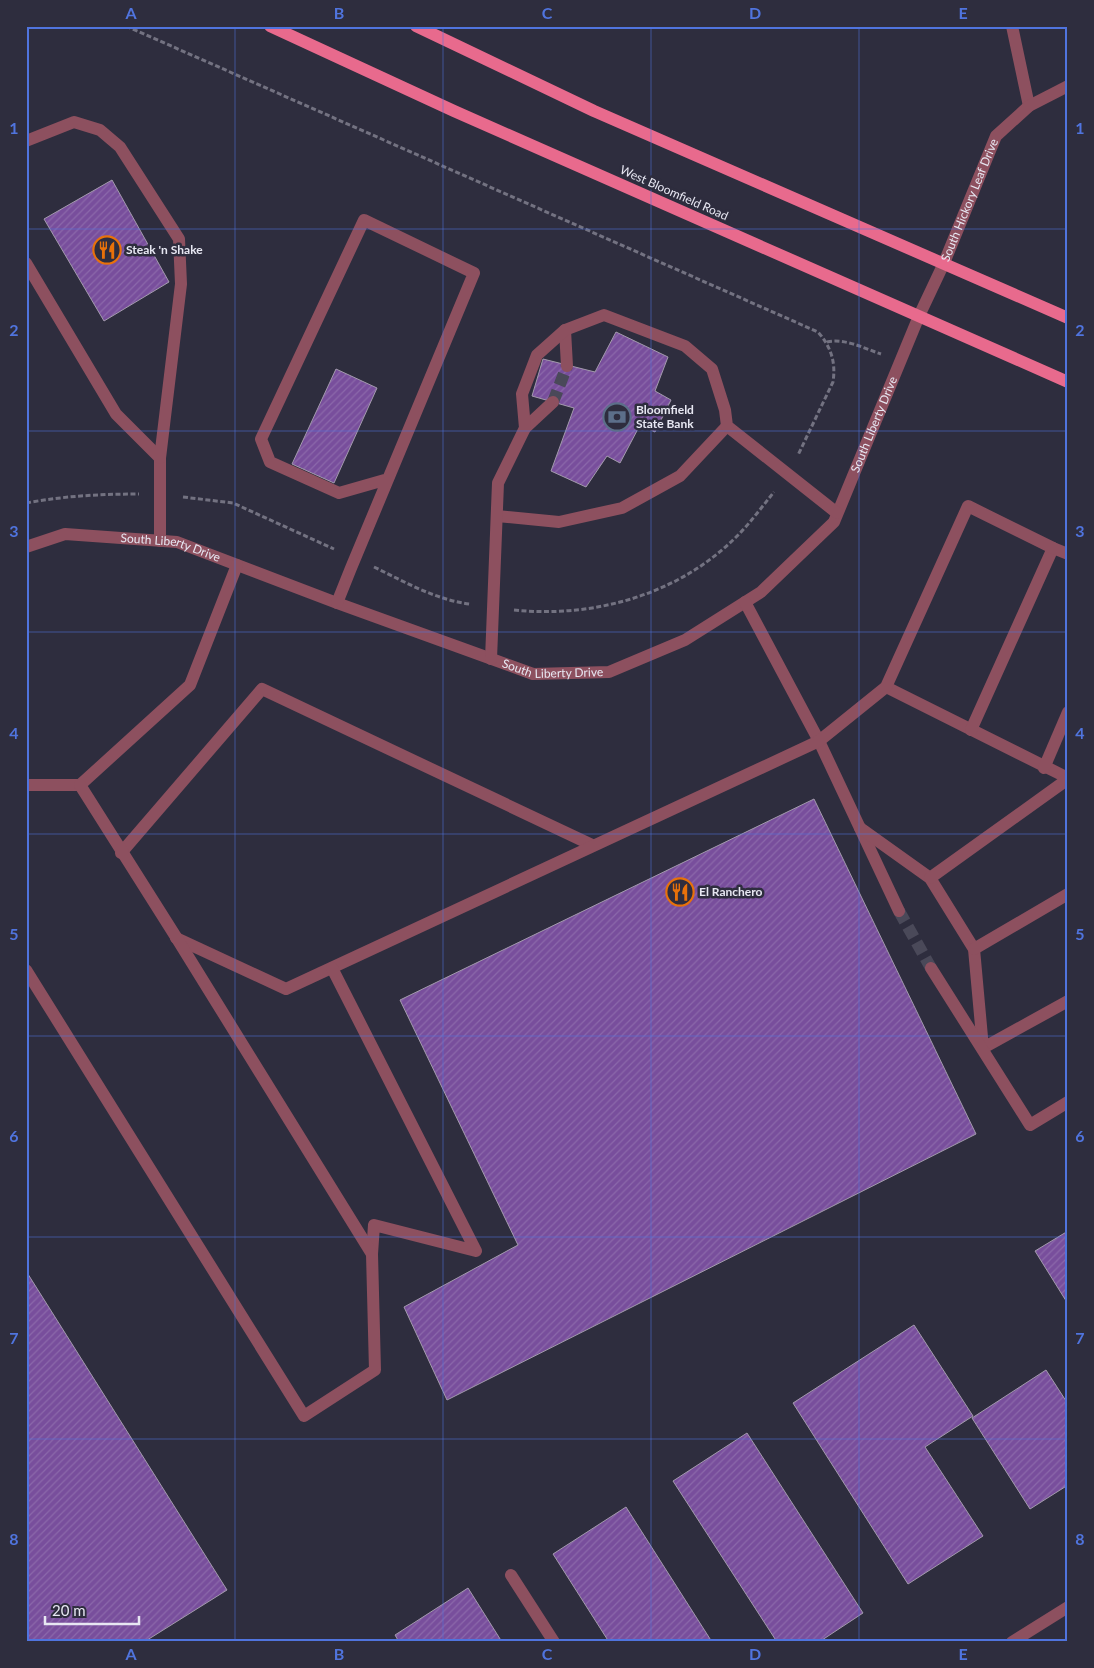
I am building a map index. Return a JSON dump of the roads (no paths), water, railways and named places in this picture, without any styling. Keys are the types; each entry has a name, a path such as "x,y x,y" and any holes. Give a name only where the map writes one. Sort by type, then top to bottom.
{"main road":[{"name":"West Bloomfield Road","path":"270,26 454,111 1068,382"},
{"path":"416,26 594,110 1068,318"}],"street":[{"path":"1012,26 1029,106"},
{"name":"South Hickory Leaf Drive","path":"919,316 944,263 996,136 1029,106 1068,86"},
{"path":"26,141 74,122 100,130 120,146 179,239 181,284 160,458 160,541"},
{"path":"337,603 474,273 364,220 261,439 270,462 339,493 388,479"},
{"path":"26,263 116,414 160,458"},
{"path":"525,428 522,394 537,355 566,330 604,315 685,346 712,369 725,410 727,426 837,513"},
{"name":"South Liberty Drive","path":"26,547 65,534 177,542 337,603 533,674 609,672 685,640 761,592 834,522 919,316"},
{"path":"566,330 567,366"},
{"path":"491,658 498,483 525,428 553,402"},
{"path":"497,516 559,522 622,508 680,476 727,426"},
{"path":"176,937 286,989 819,741 886,687 968,506 1052,548 1068,554"},
{"path":"971,730 1052,548"},
{"path":"26,785 80,785 190,685 237,565"},
{"path":"745,602 819,741 899,911"},
{"path":"886,687 1068,779 930,878"},
{"path":"122,853 262,689 592,845"},
{"path":"1044,768 1068,712"},
{"path":"80,785 372,1254"},
{"path":"860,828 930,878 974,949 983,1048"},
{"path":"974,949 1068,894"},
{"path":"26,970 304,1416 375,1370 372,1254 374,1225 476,1251 332,968"},
{"path":"931,968 1030,1125 1068,1102"},
{"path":"983,1048 1068,1001"},
{"path":"511,1575 554,1642"},
{"path":"1012,1642 1068,1607"}],"tunnel":[{"path":"553,402 567,366"},
{"path":"899,911 931,968"}],"place":[{"name":"Steak 'n Shake","path":"107,250"},
{"name":"Bloomfield State Bank","path":"617,417"},
{"name":"El Ranchero","path":"680,892"}]}
